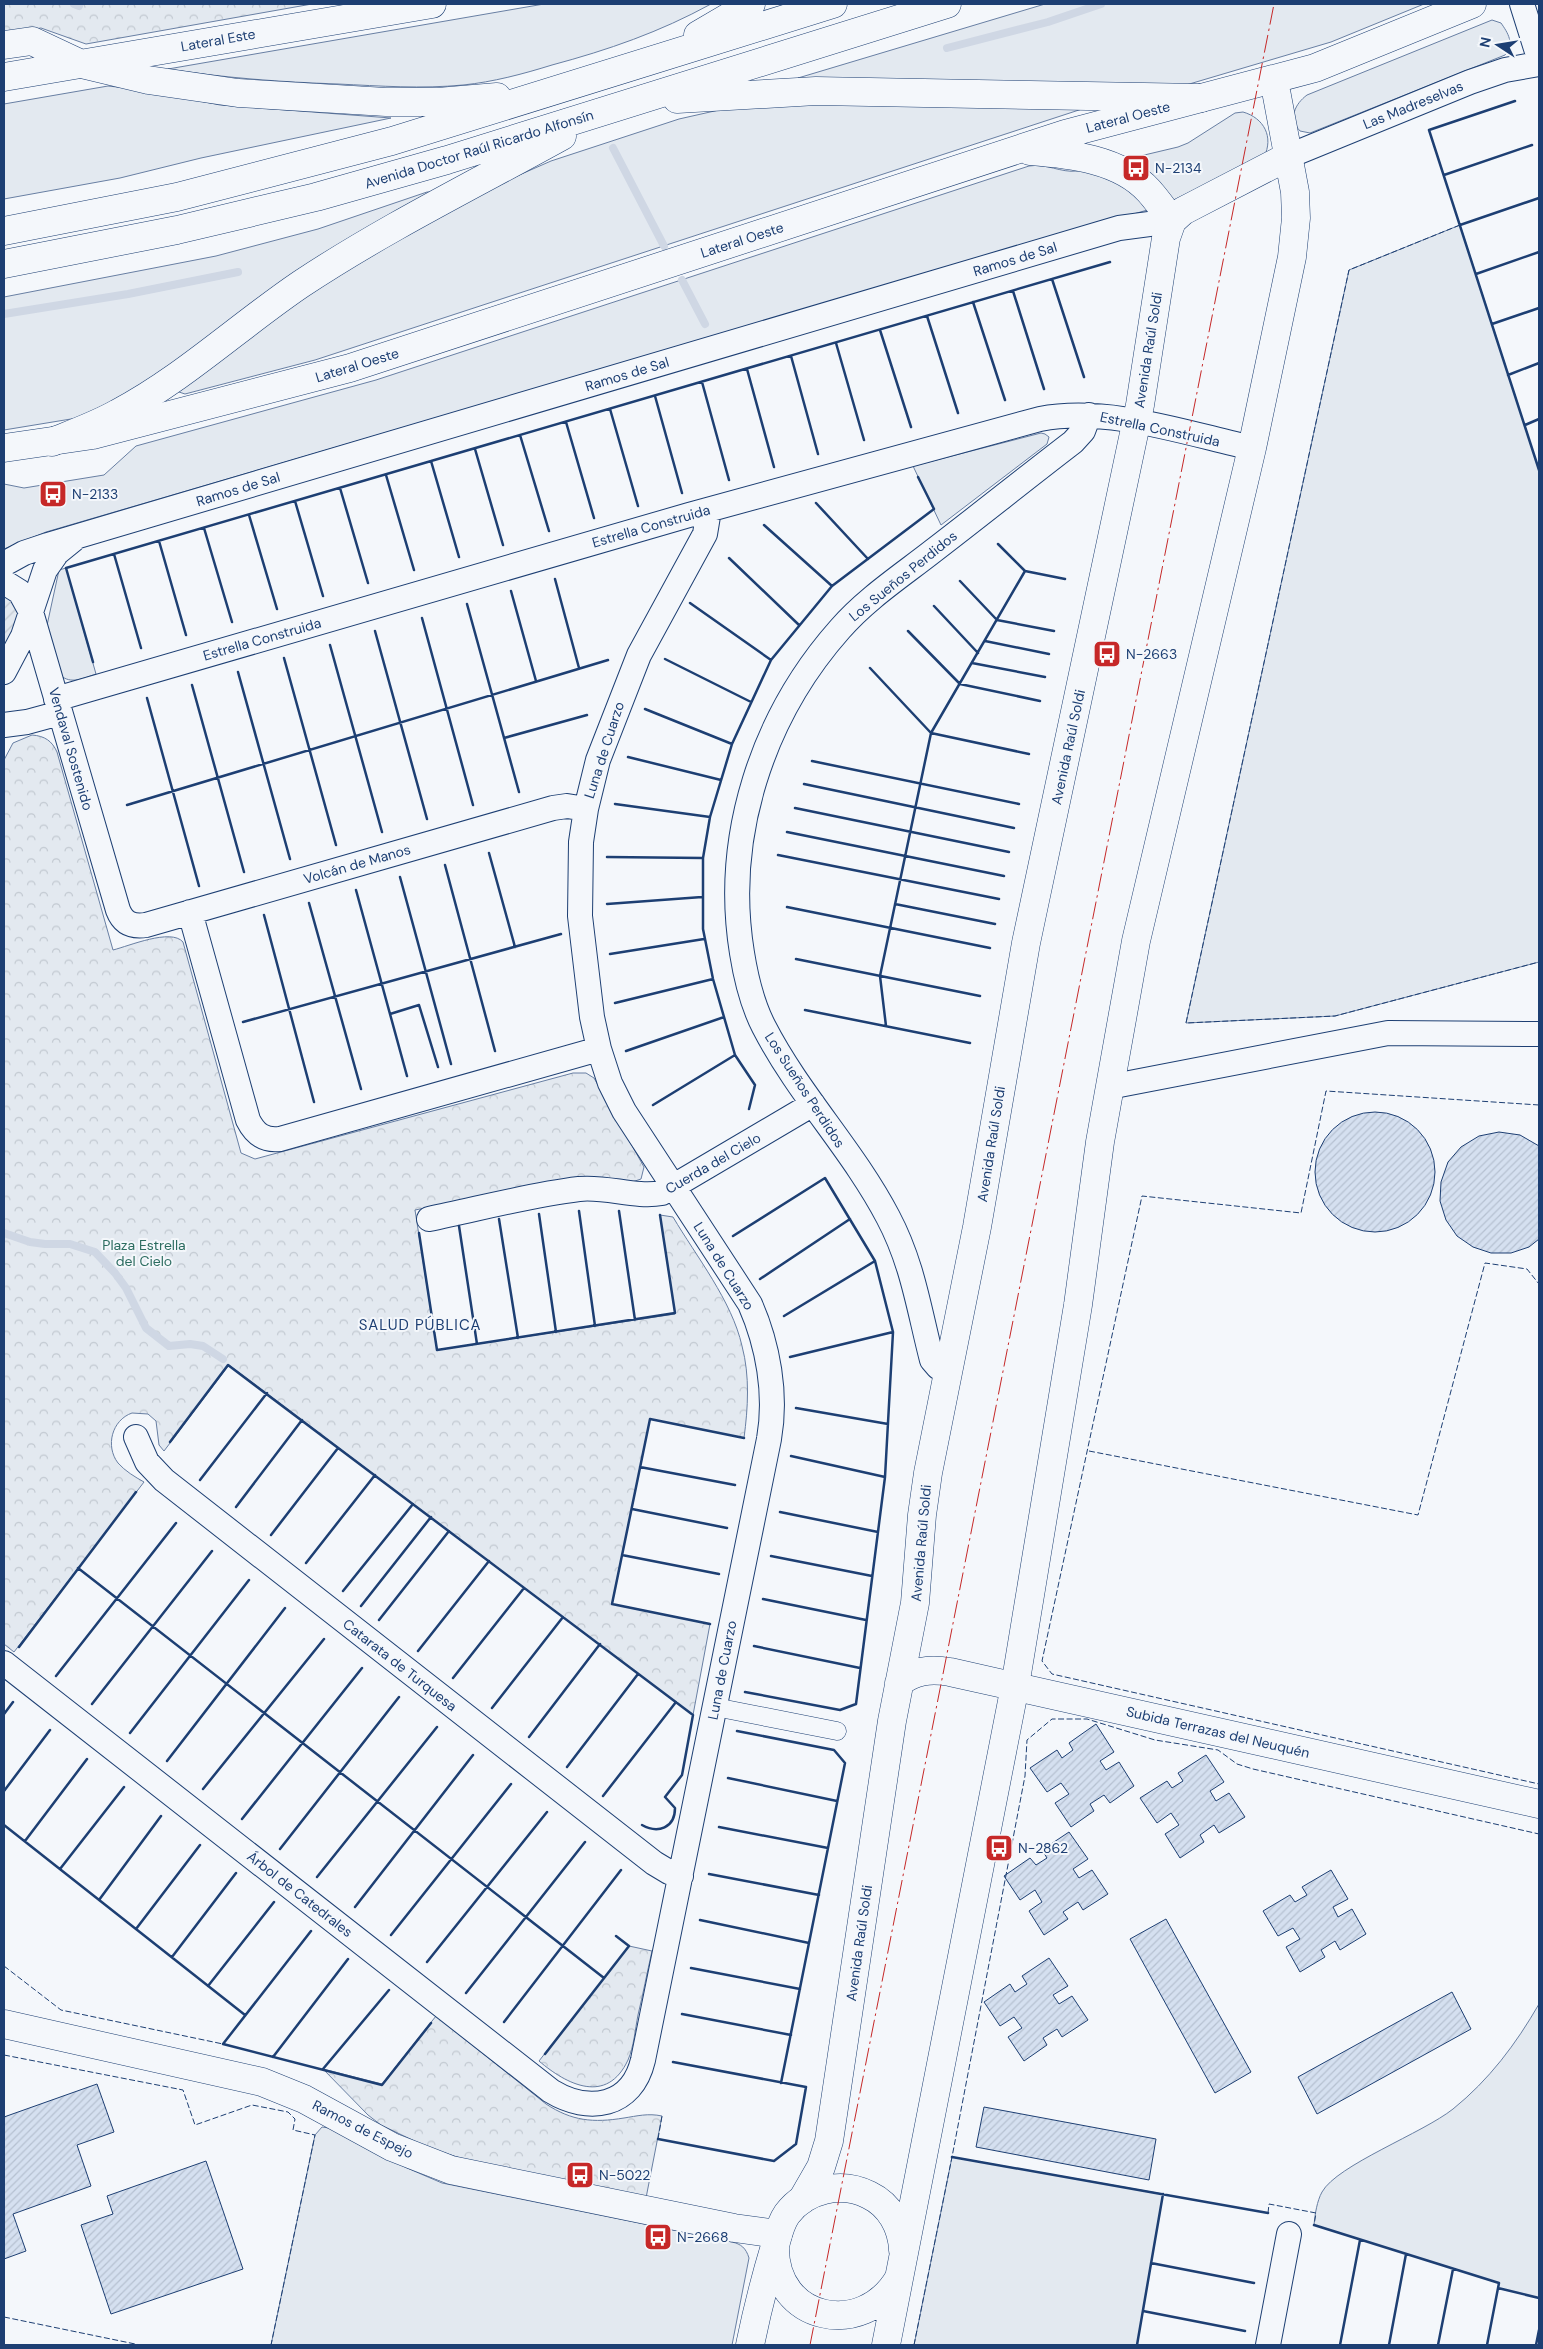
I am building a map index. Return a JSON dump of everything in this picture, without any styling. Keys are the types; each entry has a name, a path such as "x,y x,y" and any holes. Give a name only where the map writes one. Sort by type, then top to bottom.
{"main road":[{"name":"Lateral Este","path":"4,77 432,4"},
{"path":"660,58 751,4"},
{"path":"4,231 177,197 392,141 833,4"},
{"name":"Avenida Doctor Raúl Ricardo Alfonsín","path":"4,264 159,234 316,197 447,160 947,4"},
{"name":"Lateral Oeste","path":"4,448 107,432 350,368 1099,124 1274,80 1335,61 1472,4"},
{"path":"4,45 32,41 81,64 148,80 194,88 328,99 438,102 556,91"},
{"name":"Avenida Raúl Soldi","path":"886,2345 1015,1686 1078,1305 1109,1087 1141,917 1252,448 1294,245 1296,205 1289,156 1274,80"},
{"path":"52,442 105,420 148,395 300,285 363,246 623,105 816,91 1201,98"},
{"path":"1016,150 1063,153 1114,167 1148,189 1172,221 1187,209 1289,156"},
{"name":"Avenida Raúl Soldi","path":"750,2345 760,2295 777,2239 787,2215 802,2200 821,2167 829,2141 899,1683 916,1603 922,1516 928,1473 978,1228 1021,968 1136,422 1165,242 1172,221"},
{"name":"Subida Terrazas del Neuquén","path":"899,1683 914,1674 935,1670 1015,1686 1539,1804"},
{"name":"Ramos de Espejo","path":"4,2004 38,2031"},
{"name":"Ramos de Espejo","path":"4,2024 262,2082 304,2099 392,2147 451,2170 734,2228 777,2239"},
{"name":"Avenida Raúl Soldi","path":"777,2239 777,2267 786,2288 801,2304 821,2314 843,2316 865,2311 884,2298 901,2268 902,2238 888,2210 872,2196 842,2188 821,2190 802,2200"}],"street":[{"path":"1522,4 1539,58"},
{"name":"Las Madreselvas","path":"1289,156 1470,82 1505,70 1539,64"},
{"name":"Ramos de Sal","path":"4,564 35,549 1119,228 1172,221"},
{"name":"Estrella Construida","path":"4,725 27,722 58,706 709,510 1040,419 1064,415 1089,415 1136,422 1252,448"},
{"name":"Los Sueños Perdidos","path":"948,1373 938,1367 932,1360 911,1272 887,1215 781,1057 762,1024 749,984 740,942 736,898 739,851 746,807 760,764 789,703 812,665 841,628 895,580 1073,442 1083,431 1089,415"},
{"name":"Luna de Cuarzo","path":"605,2103 618,2098 628,2090 641,2071 769,1439 772,1404 768,1358 752,1309 617,1098 598,1049 587,985 580,916 580,859 586,809 598,760 623,692 648,636 702,539 709,510"},
{"name":"Ramos de Sal","path":"4,672 18,647 45,570 50,561 64,546 83,535"},
{"name":"Vendaval Sostenido","path":"4,582 20,592 31,612 118,910 123,921 128,924"},
{"name":"Volcán de Manos","path":"128,924 146,925 552,808 567,806 586,809"},
{"path":"190,912 248,1120 260,1136 270,1139 280,1138 598,1049"},
{"path":"1109,1087 1388,1034 1539,1034"},
{"name":"Cuerda del Cielo","path":"428,1219 580,1189 607,1189 649,1195 662,1193 674,1188 813,1104"},
{"name":"Catarata de Turquesa","path":"136,1437 147,1462 164,1480 654,1863 669,1872 681,1876"},
{"name":"Árbol de Catedrales","path":"4,1663 551,2091 581,2103 605,2103"},
{"path":"715,1707 837,1731"},
{"path":"1268,2345 1289,2234"}],"green space":[{"path":"4,4 312,4 86,44 41,28 4,34"},
{"path":"544,4 711,4 653,32 613,46 519,74 463,85 401,87 295,82 168,69"},
{"path":"1045,4 1424,4 1331,42 1186,85 798,78"},
{"path":"1492,20 1501,23 1508,35 1510,47 1505,55 1310,133 1300,131 1296,126 1294,116 1296,107 1307,95"},
{"path":"108,86 145,90 220,105 391,118 201,158 120,178 4,199 4,104"},
{"path":"750,103 1082,109 315,360 185,394 179,392 178,390 318,284 501,183 551,161 679,119"},
{"path":"1243,112 1257,119 1265,129 1268,142 1264,157 1161,206 46,532 4,549 4,484 24,488 104,475 136,446 376,380 1029,166 1035,165 1065,171 1077,171 1178,147 1188,143 1235,113"},
{"path":"427,192 432,192 143,387 77,418 4,430 4,297 216,256 318,229"},
{"path":"1460,225 1539,470 1539,962 1335,1016 1186,1023 1349,270"},
{"path":"1041,433 1049,437 1047,444 941,525 913,466"},
{"path":"66,568 96,674 73,680 60,675 46,630 59,570"},
{"path":"4,596 13,602 19,614 4,657"},
{"name":"Plaza Estrella del Cielo","path":"32,735 48,740 57,752 113,950 160,937 177,938 183,942 241,1153 255,1159 573,1073 586,1073 594,1078 644,1167 641,1179 632,1182 564,1180 415,1210 437,1350 675,1314 660,1215 673,1217 722,1296 737,1329 745,1357 747,1392 744,1438 650,1419 612,1604 710,1624 693,1715 229,1365 164,1451 159,1445 156,1421 148,1414 132,1413 125,1416 115,1427 111,1442 114,1456 124,1469 144,1482 14,1652 4,1644 4,760 13,743"},
{"path":"629,1946 652,1951 628,2060 619,2074 609,2083 598,2086 586,2086 574,2083 550,2070 539,2061"},
{"path":"1539,2004 1539,2298 1498,2288 1499,2283 1314,2225 1320,2196 1331,2182 1362,2160 1439,2118 1466,2098 1501,2061"},
{"path":"436,2016 546,2104 565,2114 593,2120 613,2120 647,2115 662,2116 646,2198 476,2163 429,2148 381,2125 368,2115 323,2069 382,2084"},
{"path":"322,2127 329,2128 407,2168 442,2183 738,2244 745,2249 749,2258 732,2345 271,2345 315,2135"},
{"path":"952,2157 1163,2194 1137,2345 914,2345"}],"building":[{"path":"59,488 61,499 46,501 45,490"},
{"path":"1375,1112 1398,1116 1418,1129 1431,1149 1435,1172 1431,1195 1418,1215 1398,1228 1375,1232 1352,1228 1332,1215 1319,1195 1315,1172 1319,1149 1332,1129 1352,1116"},
{"path":"1499,1132 1520,1135 1539,1146 1539,1239 1529,1247 1511,1253 1491,1253 1473,1247 1457,1236 1446,1220 1440,1201 1441,1182 1448,1162 1461,1147 1479,1136"},
{"path":"1096,1724 1114,1752 1100,1761 1106,1770 1119,1762 1134,1786 1110,1803 1104,1795 1090,1804 1094,1811 1071,1827 1055,1803 1069,1794 1061,1783 1047,1792 1030,1768 1057,1750 1062,1758 1073,1750 1069,1743"},
{"path":"1206,1755 1224,1782 1210,1791 1216,1801 1229,1793 1245,1817 1219,1833 1214,1825 1200,1835 1204,1842 1180,1858 1165,1834 1179,1825 1171,1813 1157,1823 1140,1798 1167,1781 1172,1788 1183,1781 1178,1773"},
{"path":"1069,1832 1088,1859 1073,1869 1079,1878 1092,1870 1108,1894 1083,1910 1078,1902 1063,1912 1068,1919 1044,1935 1029,1911 1042,1902 1035,1890 1020,1900 1004,1876 1030,1858 1036,1865 1047,1858 1042,1850"},
{"path":"1331,1870 1348,1899 1333,1907 1338,1917 1352,1909 1366,1934 1340,1950 1335,1941 1321,1950 1325,1957 1300,1972 1286,1947 1300,1939 1293,1928 1278,1936 1263,1911 1290,1895 1295,1902 1307,1895 1302,1887"},
{"path":"1166,1919 1251,2072 1215,2093 1130,1939"},
{"path":"1049,1958 1068,1986 1053,1995 1059,2004 1072,1996 1088,2020 1062,2037 1057,2029 1043,2038 1047,2045 1024,2061 1008,2037 1022,2028 1014,2017 1000,2026 984,2002 1010,1984 1015,1992 1027,1984 1022,1976"},
{"path":"1452,1992 1471,2029 1317,2114 1298,2077"},
{"path":"97,2084 114,2132 77,2145 91,2186 13,2214 26,2251 4,2259 4,2117"},
{"path":"984,2107 1156,2139 1149,2180 976,2147"},
{"path":"206,2161 243,2269 111,2314 81,2225 113,2214 107,2196"}],"waterway":[{"path":"74,4 79,6"},
{"path":"947,48 1048,22 1101,4"},
{"path":"613,148 664,246"},
{"path":"4,314 128,294 238,272"},
{"path":"682,280 705,324"},
{"path":"4,1233 30,1242 70,1244 95,1252 126,1288 146,1328 169,1346 190,1344 203,1346 223,1359"}],"fence":[{"path":"1460,225 1349,270 1186,1023 1335,1016 1539,962"},
{"path":"1539,1105 1326,1091 1301,1213 1142,1196 1042,1661 1052,1674 1539,1784"},
{"path":"1089,1451 1418,1515 1485,1263 1527,1269 1539,1284"},
{"path":"914,2345 1025,1776 1027,1740 1052,1719 1087,1719 1155,1740 1218,1750 1237,1764 1253,1769 1539,1834"},
{"path":"4,1966 61,2010 223,2044"},
{"path":"4,2055 183,2090 195,2125 252,2105 288,2112 295,2119 293,2130 315,2135 271,2345"},
{"path":"658,2139 662,2116"},
{"path":"1268,2213 1269,2204 1316,2213 1314,2225"},
{"path":"4,2317 140,2345"}],"wall":[{"path":"1515,101 1429,130 1539,470"},
{"path":"1444,175 1532,145"},
{"path":"1460,225 1539,198"},
{"path":"1476,274 1539,252"},
{"path":"93,662 66,568 1110,262"},
{"path":"1052,279 1084,377"},
{"path":"1013,291 1044,389"},
{"path":"973,302 1005,400"},
{"path":"1492,324 1539,308"},
{"path":"927,316 958,413"},
{"path":"880,330 911,427"},
{"path":"836,343 864,440"},
{"path":"791,356 818,454"},
{"path":"1508,375 1539,363"},
{"path":"747,369 774,467"},
{"path":"702,382 729,480"},
{"path":"655,396 682,493"},
{"path":"610,409 638,506"},
{"path":"1525,425 1539,419"},
{"path":"566,422 594,518"},
{"path":"520,435 549,531"},
{"path":"475,449 503,545"},
{"path":"431,461 459,557"},
{"path":"386,475 414,570"},
{"path":"749,1109 755,1085 735,1055 713,979 703,929 703,858 710,817 732,744 771,660 832,586 934,509 918,477"},
{"path":"340,488 368,583"},
{"path":"295,501 323,596"},
{"path":"816,503 868,559"},
{"path":"249,515 277,609"},
{"path":"764,525 832,586"},
{"path":"204,528 232,622"},
{"path":"159,541 186,635"},
{"path":"998,544 1025,571 1065,579"},
{"path":"114,554 141,648"},
{"path":"729,558 799,625"},
{"path":"886,1026 880,976 931,733 1025,571"},
{"path":"555,579 579,668"},
{"path":"960,581 997,620 1054,631"},
{"path":"511,591 536,681"},
{"path":"690,603 771,660"},
{"path":"467,604 519,792"},
{"path":"934,606 978,653"},
{"path":"422,618 473,805"},
{"path":"375,631 427,819"},
{"path":"908,631 960,684 1040,701"},
{"path":"985,641 1049,654"},
{"path":"330,645 382,832"},
{"path":"284,658 336,845"},
{"path":"665,659 751,702"},
{"path":"127,805 608,660"},
{"path":"972,663 1045,677"},
{"path":"870,668 931,733 1029,754"},
{"path":"238,672 290,859"},
{"path":"192,685 244,872"},
{"path":"147,698 199,886"},
{"path":"645,709 732,744"},
{"path":"504,738 587,715"},
{"path":"628,757 721,780"},
{"path":"812,761 1019,804"},
{"path":"804,784 1014,828"},
{"path":"615,804 710,817"},
{"path":"795,808 1009,852"},
{"path":"787,832 1004,876"},
{"path":"489,853 515,947"},
{"path":"778,855 999,899"},
{"path":"607,857 703,858"},
{"path":"445,865 495,1051"},
{"path":"400,877 451,1064"},
{"path":"356,890 407,1076"},
{"path":"607,904 702,897"},
{"path":"309,903 361,1089"},
{"path":"895,904 995,924"},
{"path":"787,907 990,948"},
{"path":"264,915 314,1102"},
{"path":"243,1022 561,934"},
{"path":"610,954 704,939"},
{"path":"796,959 980,996"},
{"path":"615,1003 713,979"},
{"path":"390,1014 419,1005 438,1067"},
{"path":"805,1010 970,1043"},
{"path":"626,1051 724,1017"},
{"path":"653,1105 735,1055"},
{"path":"733,1236 825,1178 875,1261 893,1332 885,1477 856,1704 840,1710 745,1692"},
{"path":"579,1211 595,1326"},
{"path":"619,1211 635,1320"},
{"path":"539,1214 556,1332"},
{"path":"419,1233 437,1350 675,1313 660,1215"},
{"path":"499,1219 518,1338"},
{"path":"760,1279 850,1219"},
{"path":"459,1226 477,1344"},
{"path":"784,1316 875,1261"},
{"path":"790,1357 893,1332"},
{"path":"170,1442 228,1365 693,1715 682,1775 665,1797 675,1808 672,1820 669,1825 659,1829 648,1828 642,1825"},
{"path":"200,1480 267,1393"},
{"path":"796,1408 888,1424"},
{"path":"710,1624 612,1604 650,1419 744,1438"},
{"path":"236,1507 302,1420"},
{"path":"271,1535 338,1448"},
{"path":"791,1456 885,1477"},
{"path":"640,1467 735,1485"},
{"path":"306,1563 375,1475"},
{"path":"19,1647 136,1492"},
{"path":"343,1591 413,1504"},
{"path":"632,1509 727,1528"},
{"path":"780,1512 878,1532"},
{"path":"361,1606 431,1517"},
{"path":"56,1676 176,1523"},
{"path":"379,1620 449,1531"},
{"path":"92,1704 212,1551"},
{"path":"622,1555 719,1574"},
{"path":"771,1556 872,1576"},
{"path":"418,1651 489,1561"},
{"path":"78,1568 604,1978"},
{"path":"130,1733 249,1580"},
{"path":"453,1678 524,1588"},
{"path":"763,1599 866,1620"},
{"path":"167,1761 285,1608"},
{"path":"492,1708 563,1617"},
{"path":"203,1789 324,1639"},
{"path":"529,1737 600,1644"},
{"path":"754,1646 860,1668"},
{"path":"242,1819 362,1668"},
{"path":"567,1767 638,1674"},
{"path":"280,1849 399,1697"},
{"path":"4,1714 13,1702"},
{"path":"603,1796 676,1702"},
{"path":"317,1877 437,1727"},
{"path":"4,1791 50,1730"},
{"path":"737,1731 834,1750 845,1763 781,2083"},
{"path":"355,1907 473,1755"},
{"path":"25,1841 87,1759"},
{"path":"728,1778 837,1801"},
{"path":"391,1935 511,1784"},
{"path":"60,1869 124,1787"},
{"path":"427,1962 547,1812"},
{"path":"99,1900 161,1816"},
{"path":"4,1825 245,2015"},
{"path":"719,1827 828,1848"},
{"path":"466,1993 585,1842"},
{"path":"136,1929 200,1845"},
{"path":"504,2022 621,1870"},
{"path":"172,1957 236,1873"},
{"path":"709,1874 819,1895"},
{"path":"208,1986 274,1902"},
{"path":"700,1920 809,1943"},
{"path":"311,1931 223,2044 382,2085 431,2023"},
{"path":"545,2054 629,1946 616,1936"},
{"path":"273,2057 348,1959"},
{"path":"691,1968 800,1989"},
{"path":"323,2069 389,1990"},
{"path":"682,2014 791,2035"},
{"path":"658,2139 774,2161 796,2144 806,2087 673,2062"},
{"path":"952,2157 1268,2213"},
{"path":"1137,2345 1163,2194"},
{"path":"1314,2225 1499,2283 1487,2345"},
{"path":"1340,2345 1360,2240"},
{"path":"1389,2345 1406,2254"},
{"path":"1151,2263 1254,2283"},
{"path":"1438,2345 1453,2269"},
{"path":"1498,2288 1539,2298"},
{"path":"1143,2311 1245,2331"},
{"path":"1536,2345 1539,2330"}],"power":[{"path":"810,2345 1274,4"}],"place":[{"name":"N-2134","path":"1136,168"},
{"name":"N-2133","path":"53,494"},
{"name":"N-2663","path":"1107,654"},
{"name":"N-2862","path":"999,1848"},
{"name":"N-5022","path":"580,2175"},
{"name":"N-2668","path":"658,2237"}],"district":[{"name":"SALUD PÚBLICA","path":"420,1325"}]}
